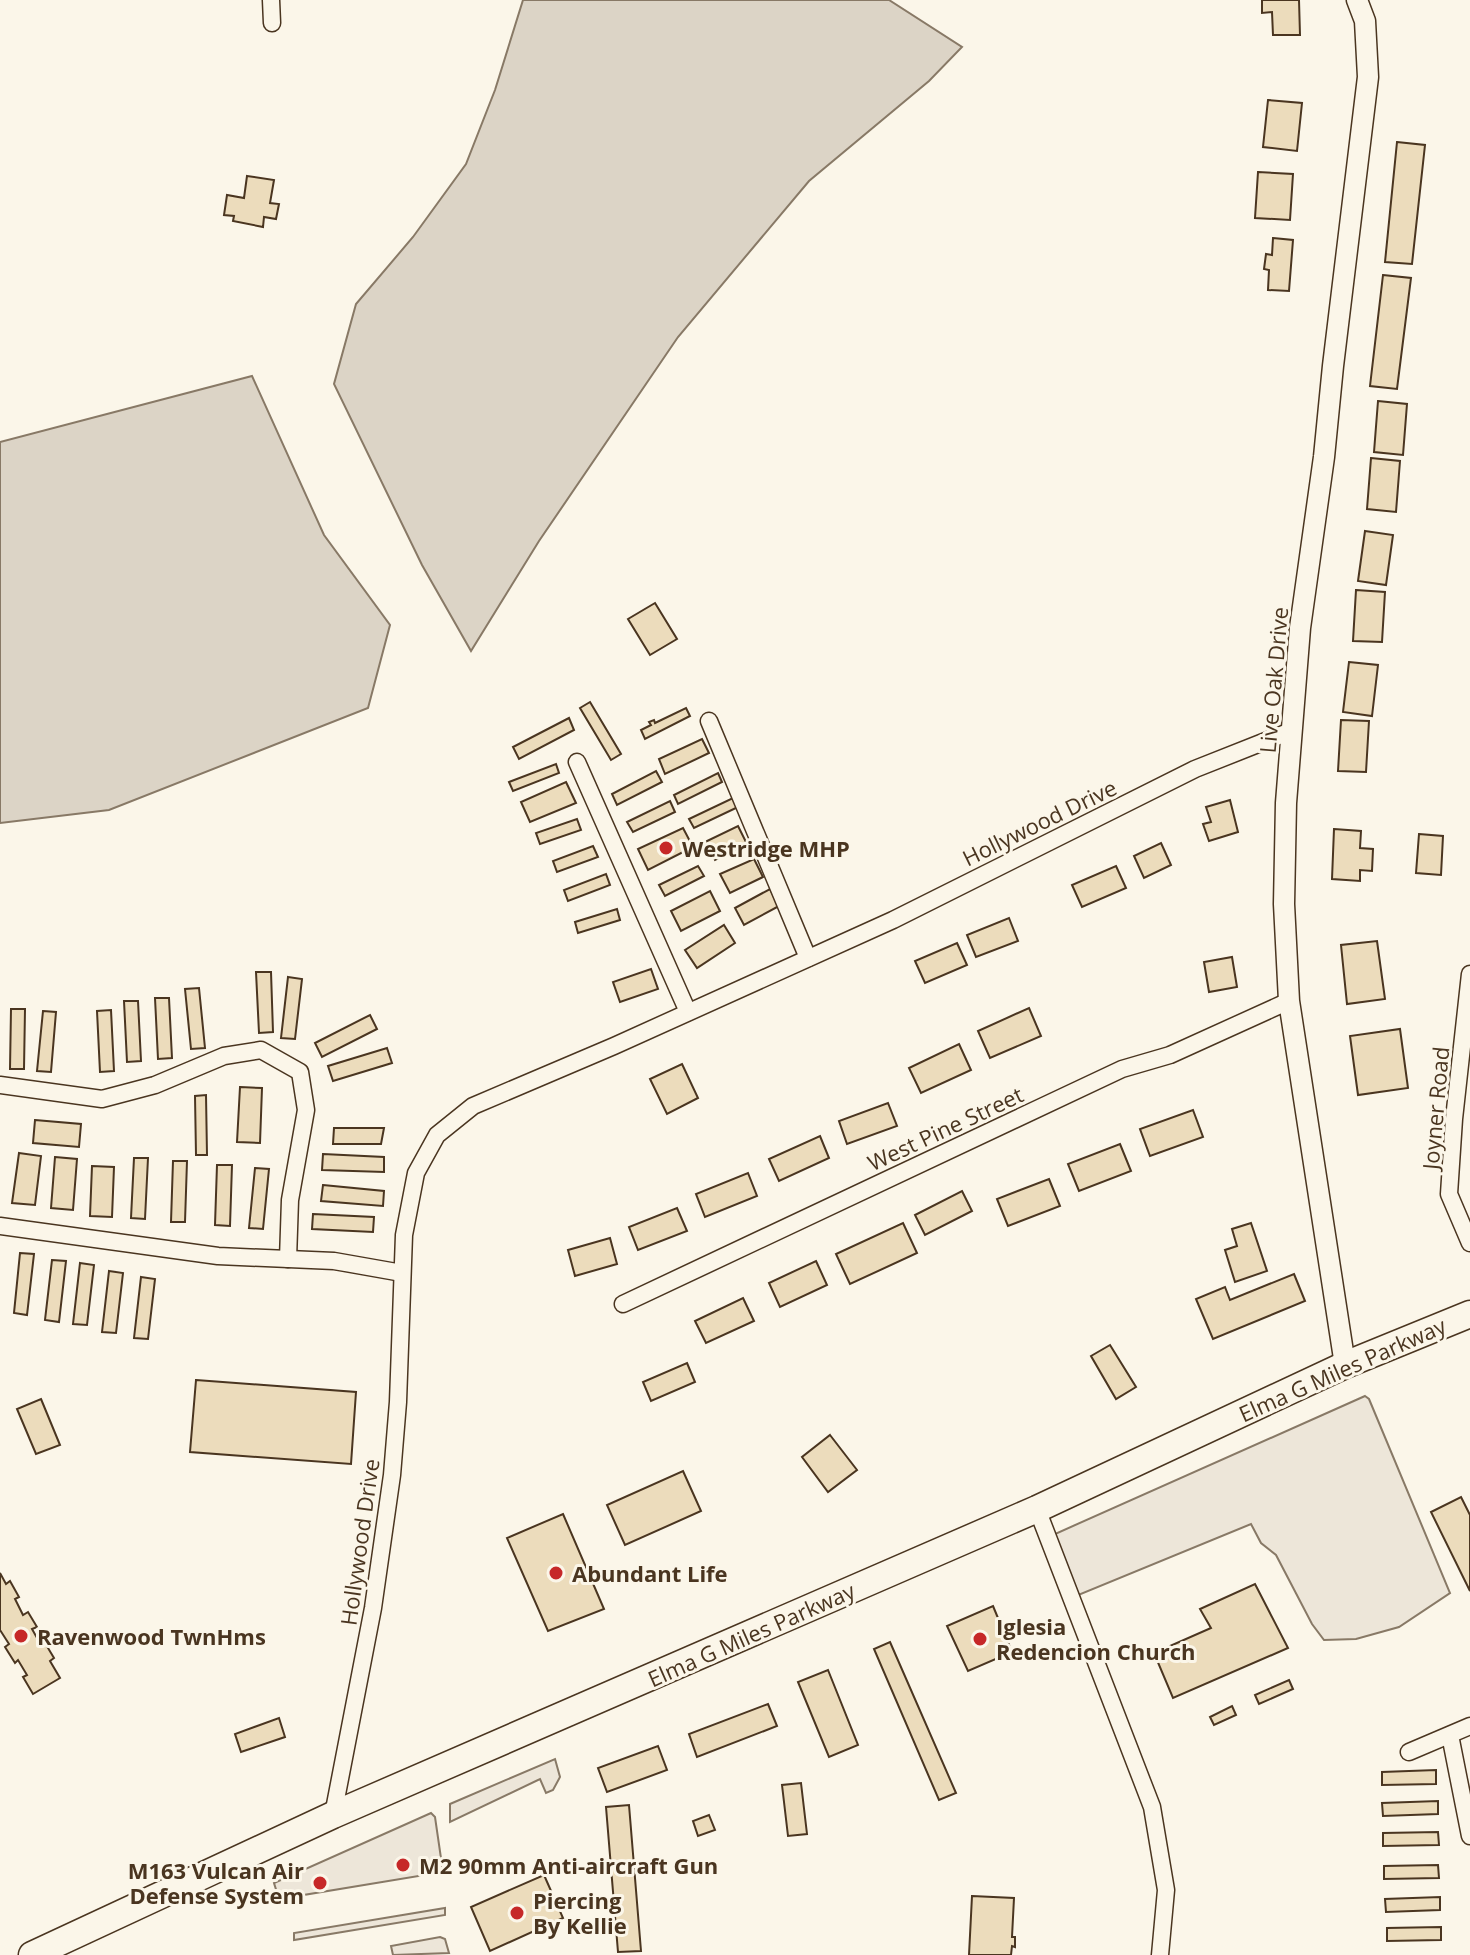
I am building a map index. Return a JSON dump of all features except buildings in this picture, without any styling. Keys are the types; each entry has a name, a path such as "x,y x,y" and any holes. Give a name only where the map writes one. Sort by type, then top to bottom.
{"main road":[{"name":"Elma G Miles Parkway","path":"32,1955 333,1815 1037,1509 1345,1365 1470,1314"}],"street":[{"path":"271,0 272,23"},
{"name":"Live Oak Drive","path":"1345,1365 1289,1001 1284,904 1291,731 1300,628 1324,457 1368,77 1365,21 1357,0"},
{"path":"709,721 808,958"},
{"name":"Hollywood Drive","path":"333,1815 373,1608 392,1475 404,1235 416,1173 437,1135 473,1106 893,920 1195,769 1291,731"},
{"path":"577,762 688,1012"},
{"name":"Joyner Road","path":"1470,974 1449,1194 1470,1243"},
{"name":"West Pine Street","path":"623,1304 1122,1069 1170,1055 1289,1001"},
{"path":"0,1085 102,1099 155,1085 224,1056 261,1050 300,1072 306,1110 290,1200 288,1259"},
{"path":"0,1226 218,1256 334,1261 402,1273"},
{"path":"1037,1509 1152,1807 1166,1890 1160,1955"},
{"path":"1409,1752 1470,1726"},
{"path":"1450,1735 1470,1836"}],"shaded area":[{"path":"523,0 889,0 962,47 929,81 809,181 678,337 539,541 471,651 422,565 334,384 356,304 413,237 466,164 495,90"},
{"path":"252,376 324,535 390,625 368,708 109,810 0,823 0,442"},
{"path":"1365,1396 1369,1399 1450,1593 1399,1627 1356,1639 1324,1640 1312,1624 1276,1555 1261,1543 1251,1524 1076,1596 1055,1534"},
{"path":"555,1759 560,1777 553,1790 546,1793 540,1779 450,1822 450,1804"},
{"path":"431,1813 435,1817 443,1872 279,1899 274,1883"},
{"path":"445,1908 445,1915 294,1940 294,1933"},
{"path":"440,1937 445,1939 449,1953 393,1955 391,1946"}],"place":[{"name":"Westridge MHP","path":"666,848"},
{"name":"Abundant Life","path":"556,1573"},
{"name":"Ravenwood TwnHms","path":"21,1636"},
{"name":"Iglesia Redencion Church","path":"980,1639"},
{"name":"M2 90mm Anti-aircraft Gun","path":"403,1865"},
{"name":"M163 Vulcan Air Defense System","path":"320,1883"},
{"name":"Piercing By Kellie","path":"517,1913"}]}
